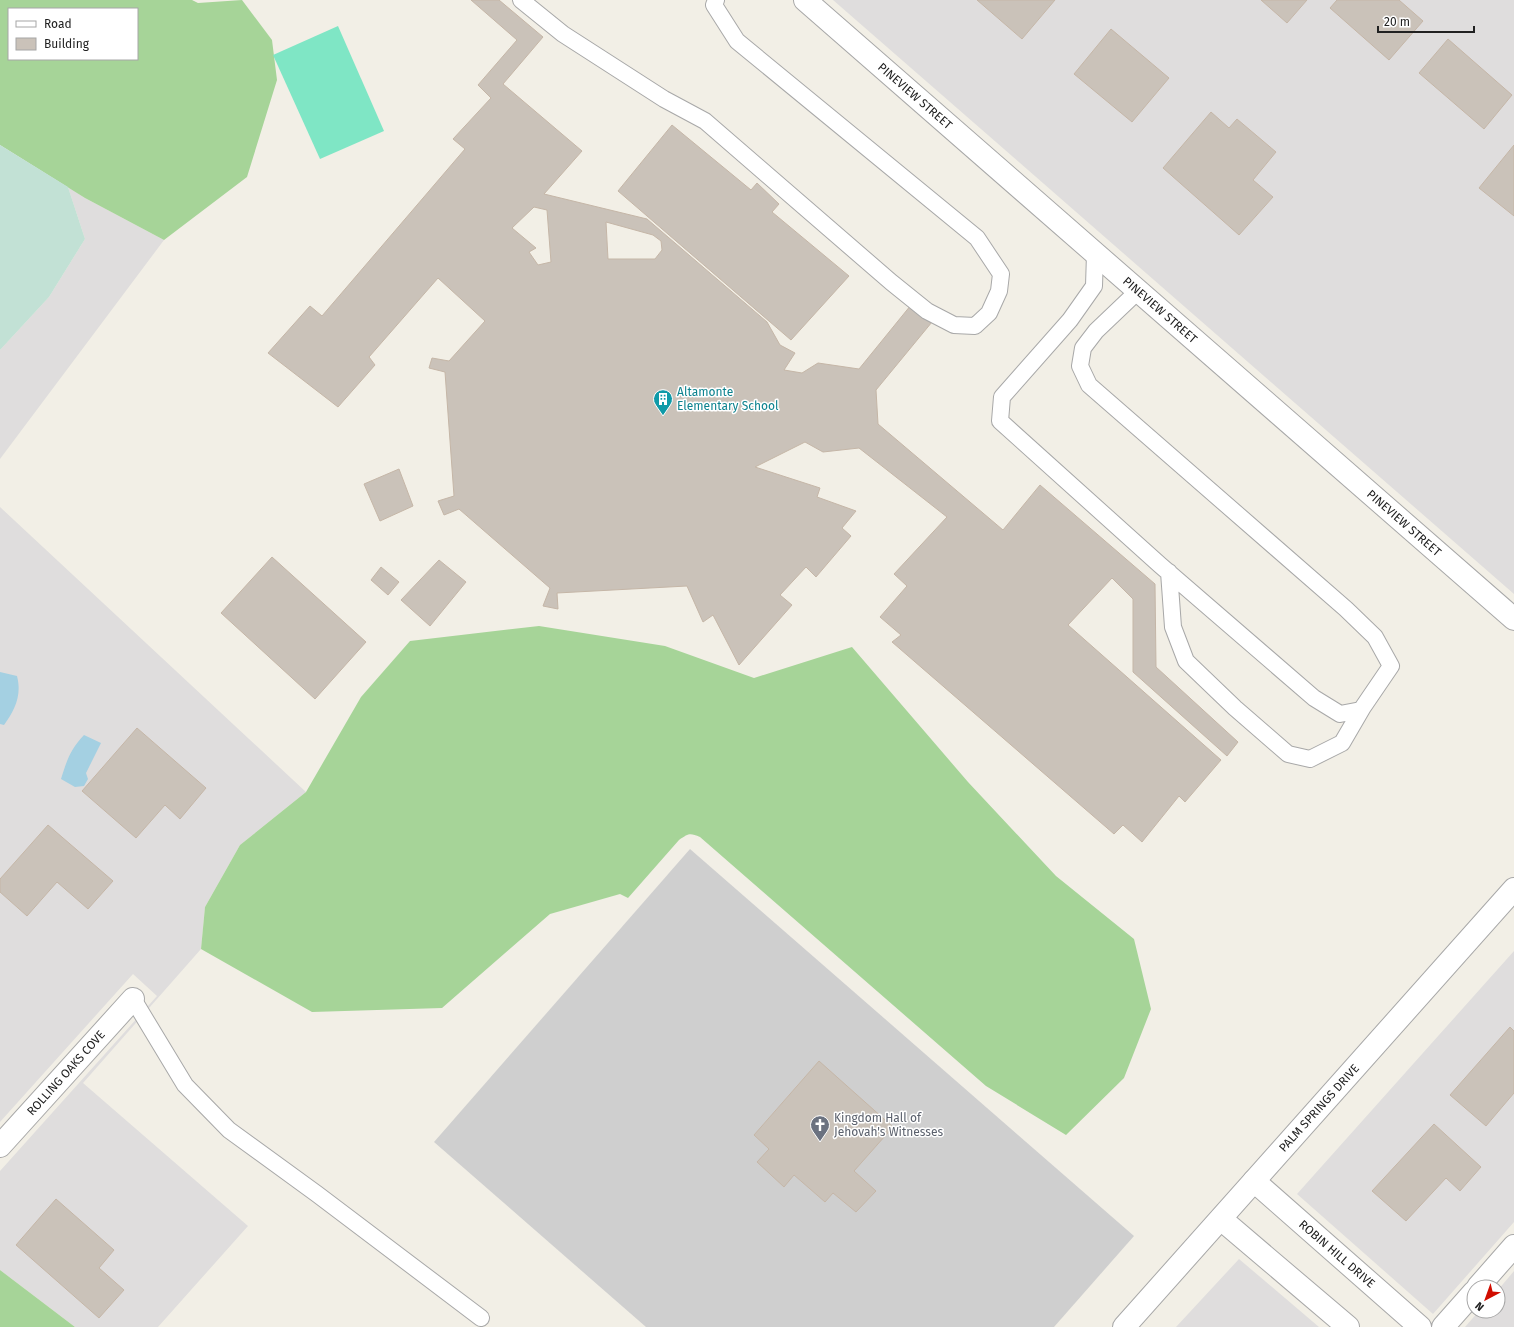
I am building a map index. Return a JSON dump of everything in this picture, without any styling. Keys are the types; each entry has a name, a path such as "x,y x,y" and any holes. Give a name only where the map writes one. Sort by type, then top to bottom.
{"street":[{"name":"PINEVIEW STREET","path":"805,0 1514,619"},
{"name":"PALM SPRINGS DRIVE","path":"1124,1327 1514,889"},
{"name":"ROLLING OAKS COVE","path":"0,1146 133,999"},
{"name":"ROBIN HILL DRIVE","path":"1254,1181 1420,1327"},
{"path":"1221,1219 1348,1327"},
{"path":"1485,1279 1514,1246"},
{"path":"1443,1327 1466,1301"}],"lane":[{"path":"521,0 563,34 664,99 705,121 891,282 927,311 954,325 975,326 989,313 999,291 1001,274 977,238 737,41 714,5 716,0"},
{"path":"1095,254 1094,286 1070,320 1002,397 1000,421 1169,572 1314,698 1340,714 1361,710 1363,707"},
{"path":"1138,291 1096,332 1083,348 1080,366 1089,385 1346,609 1375,637 1391,666 1363,707 1342,743 1310,758 1288,754 1235,708 1186,661 1173,627 1169,572"},
{"path":"133,999 185,1085 229,1130 317,1194 481,1318"}],"shaded area":[{"path":"833,0 1514,0 1514,594"},
{"path":"68,187 85,198 164,240 0,459 0,350 49,297 85,239"},
{"path":"0,507 306,792 240,845 205,907 201,949 83,1083 248,1226 158,1327 75,1327 0,1270 0,1171 157,996 133,974 0,1122"},
{"path":"690,849 1134,1236 1054,1327 646,1327 434,1142"},
{"path":"1514,951 1514,1222 1433,1314 1297,1194"},
{"path":"1239,1259 1319,1327 1176,1327"},
{"path":"1514,1271 1514,1327 1465,1327 1472,1319 1506,1319 1506,1280"}],"green space":[{"path":"0,0 192,0 198,3 242,0 272,40 277,80 247,177 164,240 85,198 0,145"},
{"path":"338,26 384,131 320,159 273,55"},
{"path":"0,145 68,187 85,239 49,297 0,350"},
{"path":"539,626 665,646 754,678 852,647 968,782 1056,876 1134,939 1151,1009 1124,1078 1066,1135 986,1086 700,837 692,834 679,840 628,898 620,894 550,914 442,1008 312,1012 201,949 205,907 240,845 306,792 361,697 410,641"},
{"path":"0,1270 75,1327 0,1327"}],"water":[{"path":"0,672 17,676 19,690 14,708 4,725 0,724"},
{"path":"84,735 101,743 86,773 88,779 84,786 75,787 61,779 65,766 75,746"}],"building":[{"name":"Altamonte Elementary School","path":"471,0 499,0 543,37 503,84 582,151 544,194 647,219 767,322 780,345 795,353 784,370 802,373 818,363 859,369 911,305 932,322 876,390 878,424 1003,530 1040,485 1155,584 1156,667 1238,742 1227,756 1133,672 1133,599 1112,578 1068,625 1221,760 1185,802 1179,796 1142,842 1123,825 1114,834 892,642 901,635 880,617 907,586 894,574 947,517 859,448 823,452 805,442 755,467 820,488 817,497 856,511 842,528 851,536 816,577 806,567 780,595 792,605 739,665 713,615 703,622 687,586 557,593 558,609 543,606 550,588 459,509 444,515 438,501 454,496 445,372 429,368 432,358 449,361 485,321 438,278 369,357 375,365 338,407 268,353 310,306 322,316 465,149 453,139 491,98 478,85 517,40","holes":["534,207 547,210 551,262 538,265 529,252 536,248 512,228","606,222 653,235 661,241 662,250 655,259 608,259"]},
{"path":"977,0 1055,0 1022,39"},
{"path":"1261,0 1307,0 1287,23"},
{"path":"1337,0 1399,0 1423,21 1389,60 1330,8"},
{"path":"1111,29 1169,78 1132,122 1074,74"},
{"path":"1448,39 1512,95 1484,129 1419,73"},
{"path":"1211,112 1229,128 1237,119 1276,152 1253,180 1273,197 1239,235 1163,168"},
{"path":"672,125 751,190 757,183 779,204 772,212 849,276 791,340 618,191"},
{"path":"1514,145 1514,216 1479,188"},
{"path":"399,469 413,506 380,521 364,484"},
{"path":"272,557 366,642 315,699 221,613"},
{"path":"439,560 466,582 430,626 401,600"},
{"path":"381,567 399,582 388,595 371,580"},
{"path":"137,728 206,788 180,819 165,805 136,838 82,791"},
{"path":"48,825 113,881 88,909 57,882 27,916 0,892 0,879"},
{"path":"1510,1027 1514,1031 1514,1093 1486,1126 1450,1095"},
{"name":"Kingdom Hall of Jehovah's Witnesses","path":"819,1061 893,1127 854,1171 876,1191 856,1212 833,1193 825,1202 794,1175 784,1187 757,1162 769,1149 754,1135"},
{"path":"1434,1124 1481,1167 1460,1191 1446,1178 1406,1221 1372,1191"},
{"path":"56,1199 114,1250 99,1268 124,1290 99,1318 16,1245"}],"place":[{"name":"Altamonte Elementary School","path":"663,416"},
{"name":"Kingdom Hall of Jehovah's Witnesses","path":"820,1142"}]}
